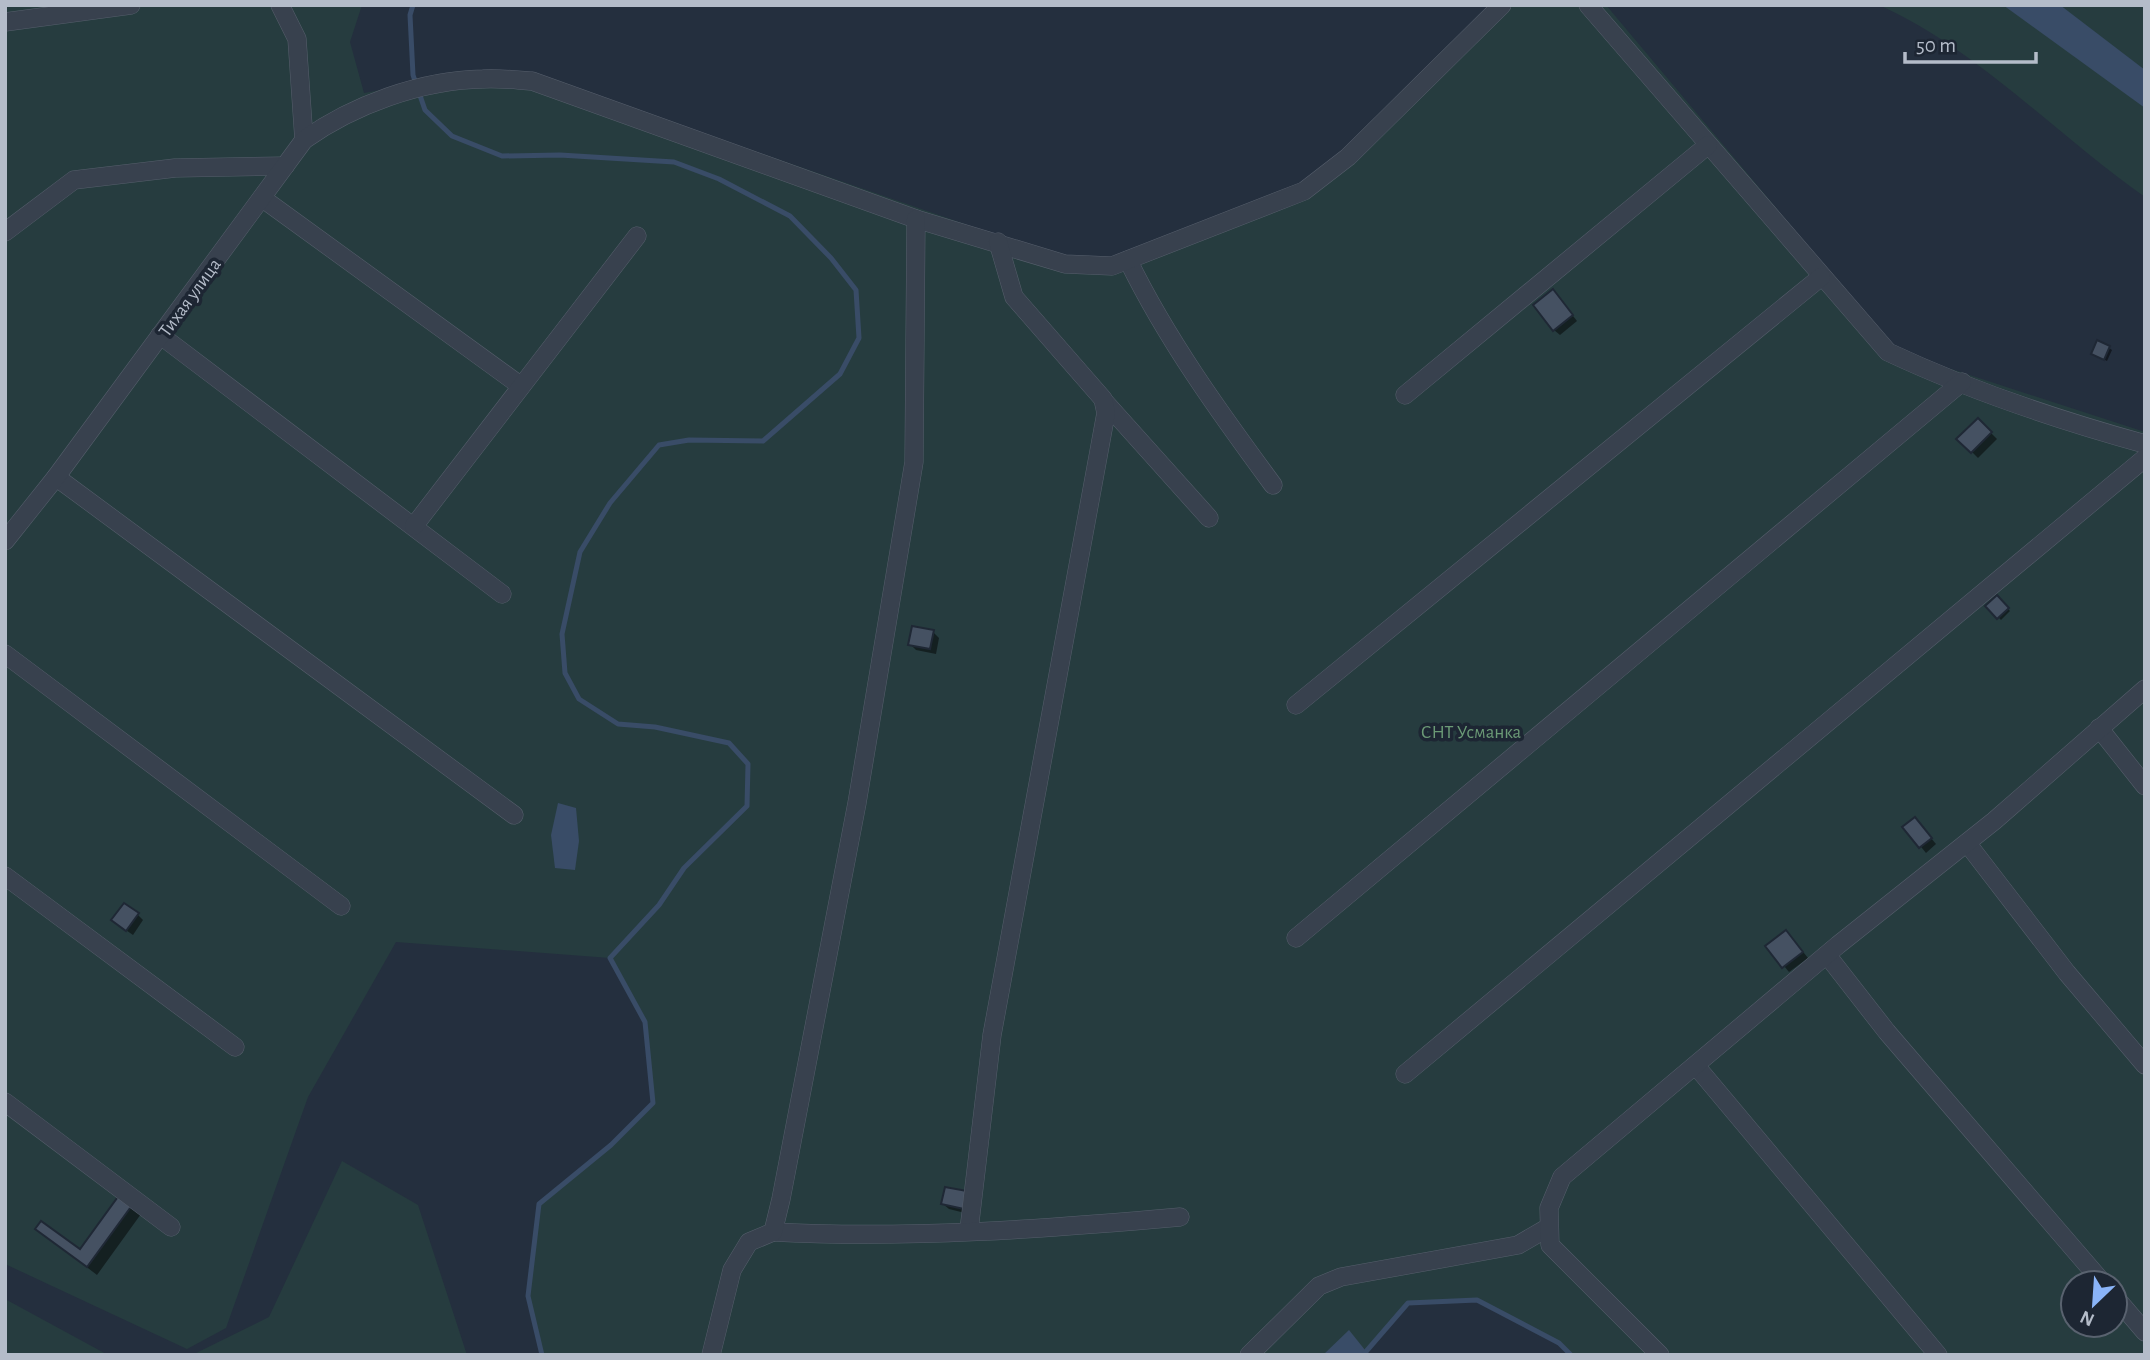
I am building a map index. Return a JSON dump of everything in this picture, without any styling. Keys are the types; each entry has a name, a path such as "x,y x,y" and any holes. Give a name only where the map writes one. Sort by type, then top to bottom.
{"street":[{"path":"5,22 131,5"},
{"path":"280,5 297,39 304,140"},
{"name":"Тихая улица","path":"5,541 56,477 304,140 329,122 404,94 482,79 532,81 916,219 1065,264 1112,266 1304,191 1348,157 1502,5"},
{"path":"1588,5 1888,352 1962,383 2090,428 2145,444"},
{"path":"1405,395 1709,145"},
{"path":"5,232 74,180 175,168 285,166"},
{"path":"262,198 521,386"},
{"path":"773,1232 857,803 914,462 916,219"},
{"path":"414,526 637,236"},
{"path":"998,242 1014,297 1209,518"},
{"path":"1128,260 1152,309 1227,423 1273,485"},
{"path":"1296,705 1821,277"},
{"path":"160,335 502,594"},
{"path":"1296,938 1962,383"},
{"path":"968,1230 994,1021 1106,413 1103,399"},
{"path":"1405,1074 2145,458"},
{"path":"56,477 514,815"},
{"path":"5,654 341,906"},
{"path":"1660,1355 1550,1245 1549,1208 1562,1177 1827,955 1967,843 2145,690"},
{"path":"2099,728 2145,786"},
{"path":"1967,843 2067,972 2145,1065"},
{"path":"5,876 235,1047"},
{"path":"1827,955 1887,1032 2091,1269"},
{"path":"1696,1066 1938,1355"},
{"path":"5,1102 171,1227"},
{"path":"711,1355 732,1270 749,1242 773,1232 845,1236 1056,1228 1180,1217"},
{"path":"1249,1355 1319,1286 1366,1272 1518,1245 1549,1227"},
{"path":"2129,1313 2145,1332"}],"green space":[{"name":"СНТ Усманка","path":"5,5 362,5 350,42 364,93 481,72 534,75 1066,259 1111,260 1300,187 1344,153 1497,5 1606,5 1896,351 2145,432 2145,1355 1571,1355 1559,1343 1477,1300 1408,1303 1363,1355 542,1355 528,1296 539,1204 611,1145 653,1103 645,1022 610,958 396,942 308,1097 226,1328 187,1349 5,1264"},
{"path":"1879,5 2145,5 2145,197 1984,69 1950,45"},
{"path":"342,1161 418,1205 467,1355 192,1355 269,1317"},
{"path":"5,1299 108,1355 5,1355"}],"water":[{"path":"2003,5 2060,5 2145,70 2145,108"},
{"path":"558,803 576,808 579,841 575,870 555,868 551,835"},
{"path":"1349,1330 1369,1355 1323,1355"}],"building":[{"path":"1553,289 1573,315 1553,331 1533,305"},
{"path":"2097,340 2110,346 2104,360 2091,354"},
{"path":"1978,418 1992,432 1971,453 1956,439"},
{"path":"1997,595 2009,608 1997,619 1985,606"},
{"path":"912,626 934,630 930,649 908,645"},
{"path":"1915,817 1932,838 1919,848 1902,827"},
{"path":"124,903 139,913 126,931 111,920"},
{"path":"1786,930 1803,952 1782,968 1765,946"},
{"path":"945,1187 967,1191 964,1209 941,1204"},
{"path":"120,1194 133,1204 87,1267 35,1229 41,1221 80,1249"}],"waterway":[{"path":"413,5 410,15 413,75 425,110 452,136 502,156 560,155 674,162 719,179 790,216 831,258 856,290 859,338 840,374 763,441 689,440 659,445 610,503 580,552 562,634 565,673 579,699 618,724 655,727 729,743 748,764 747,806 684,868 659,905 610,958 645,1022 653,1103 611,1145 539,1204 528,1296 542,1355"},
{"path":"1363,1355 1408,1303 1477,1300 1559,1343 1571,1355"}]}
